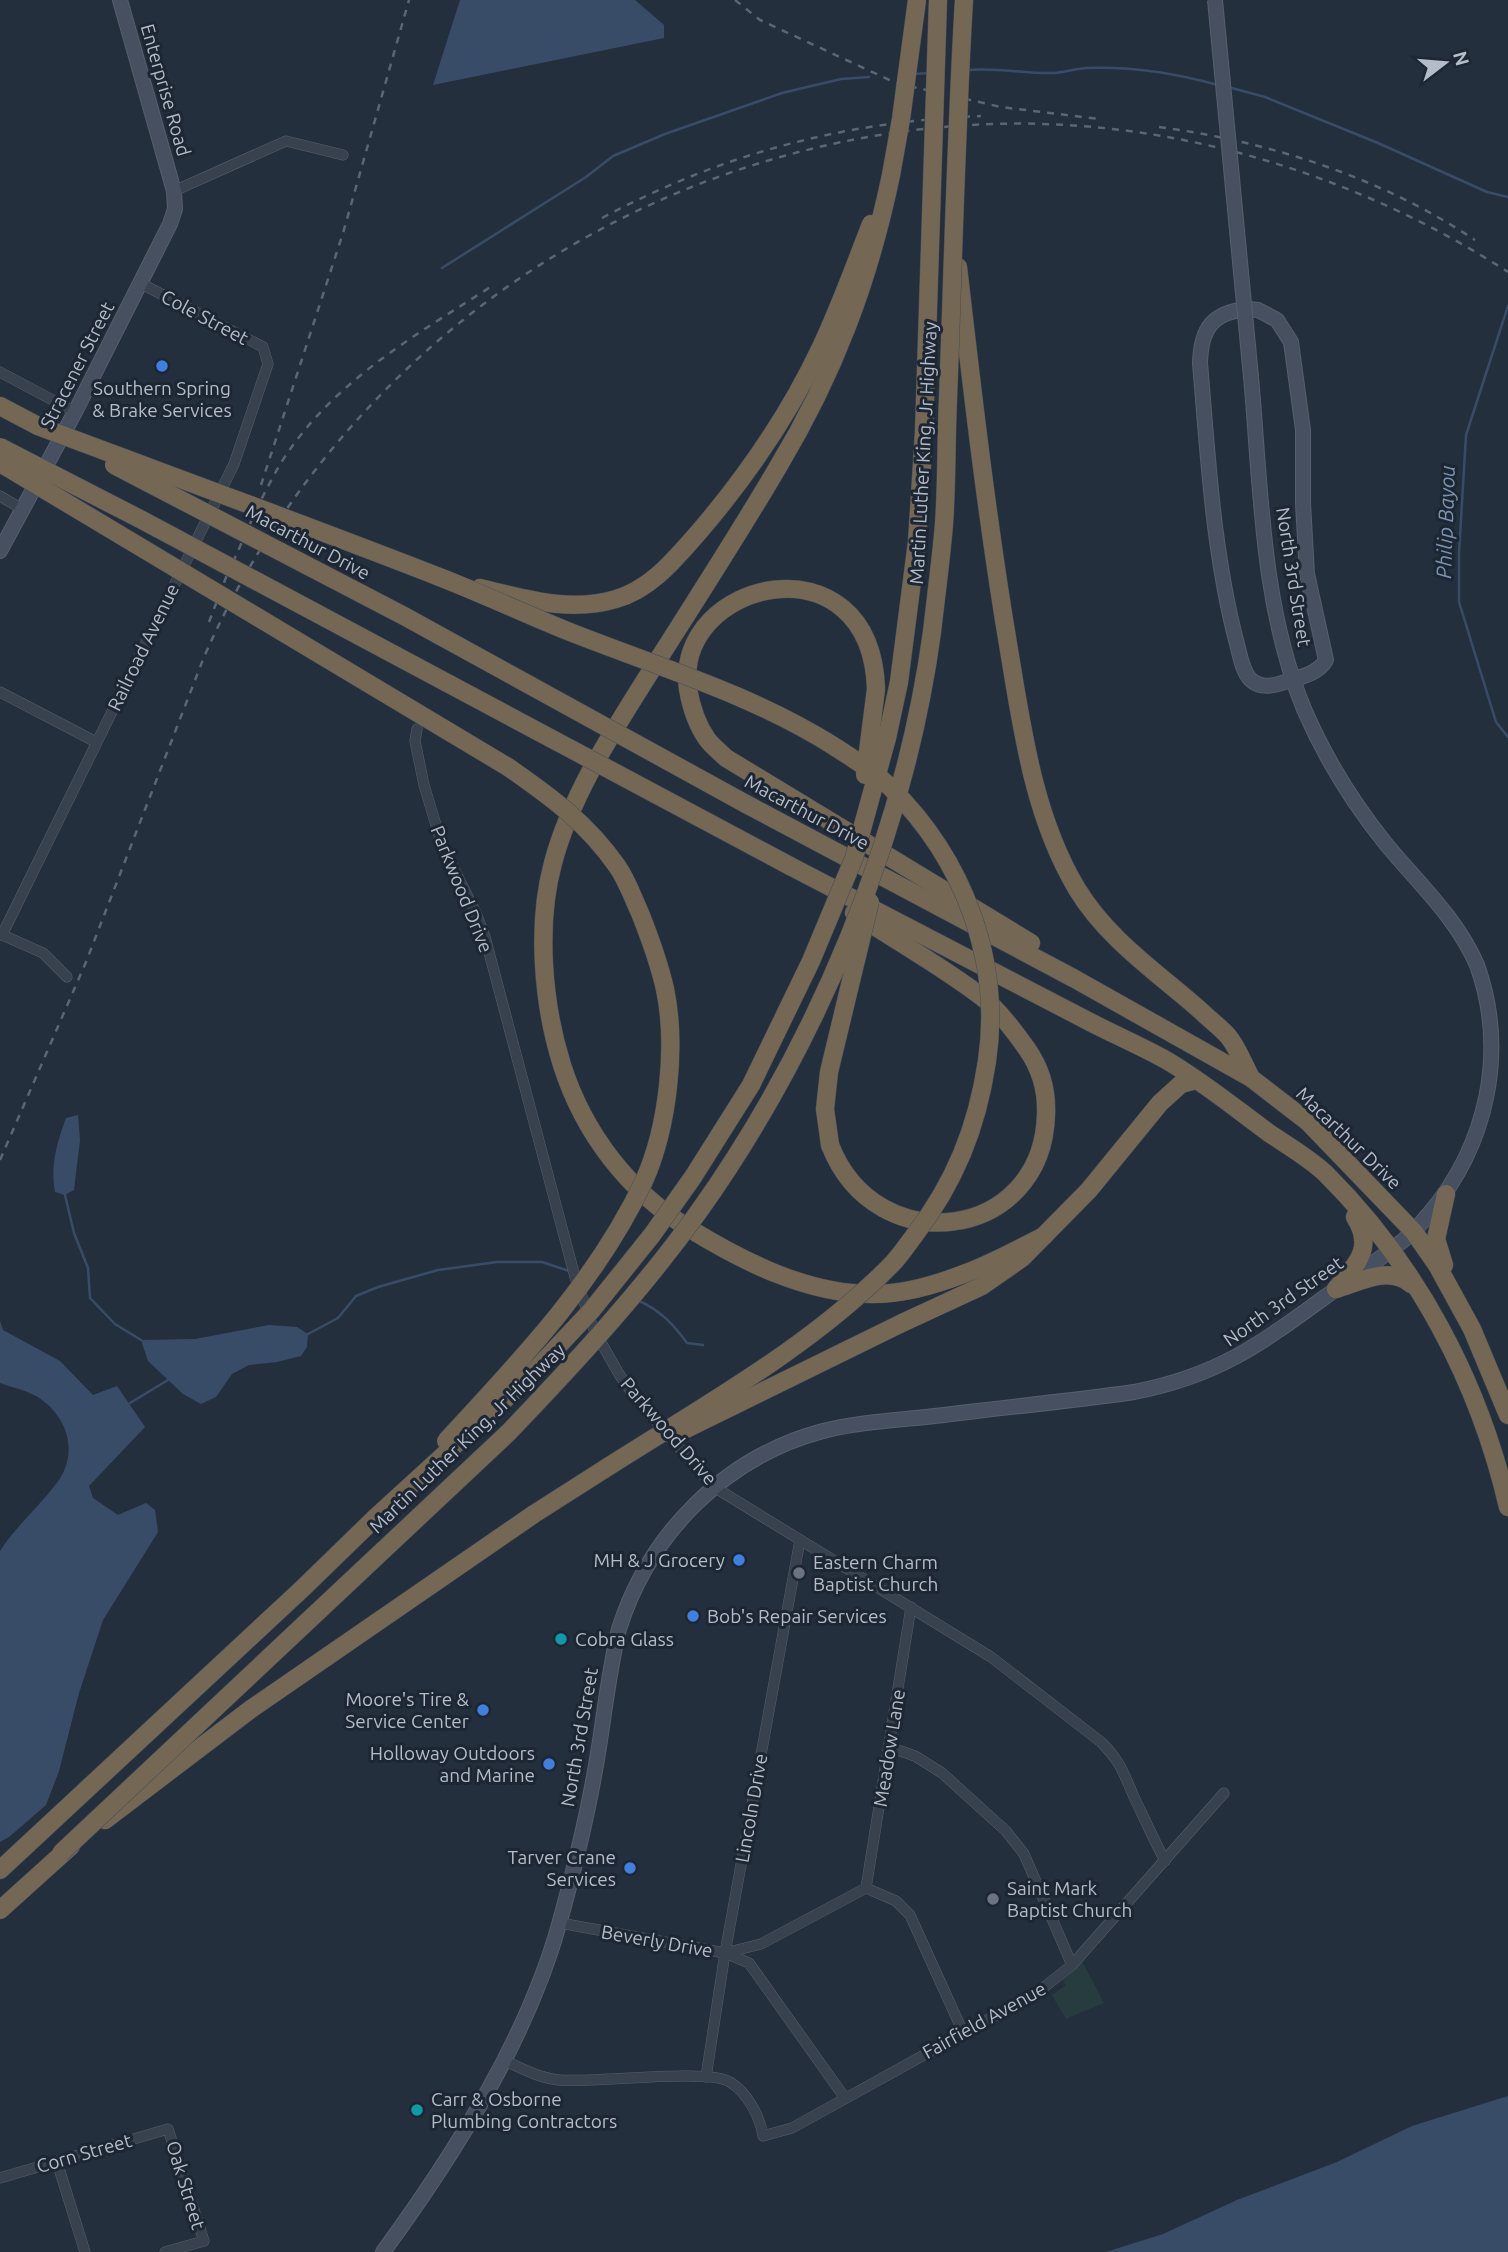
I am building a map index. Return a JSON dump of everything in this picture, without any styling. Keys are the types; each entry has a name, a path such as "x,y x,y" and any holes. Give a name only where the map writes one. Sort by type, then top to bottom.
{"highway":[{"path":"917,0 891,175 874,251 852,318 827,376 779,467 628,707 584,785 561,835 551,868 544,933 549,1012 556,1046 579,1108 602,1149 647,1196 681,1223 756,1265 834,1290 874,1294 901,1291 965,1274 1044,1236"},
{"name":"Martin Luther King, Jr Highway","path":"0,1870 526,1380 591,1311 666,1216 751,1084 811,961 854,858 887,738 899,682 917,542 923,456 938,0"},
{"name":"Martin Luther King, Jr Highway","path":"0,1910 508,1433 576,1362 632,1298 712,1192 786,1072 831,974 879,856 907,760 931,636 944,521 964,0"},
{"path":"449,581 568,606 620,598 662,572 738,484 796,397 835,317 891,175"},
{"path":"954,239 997,584 1026,751 1044,816 1071,878 1095,914 1115,937 1229,1037 1251,1078"},
{"name":"Macarthur Drive","path":"0,406 393,610 746,804 1074,979 1251,1078 1308,1122 1414,1232 1454,1295 1484,1354 1508,1415"},
{"path":"38,426 449,581 567,630 745,698 852,758 888,785 917,816 946,855 965,893 978,929 984,952 990,1022 984,1083 969,1139 939,1203 895,1262 842,1310 794,1346 534,1514 251,1709 61,1853"},
{"path":"0,447 791,866 1165,1059 1196,1080 1322,1171 1349,1199 1390,1250 1447,1340 1467,1382 1494,1455 1508,1507"},
{"path":"0,463 508,767 552,797 576,817 618,868 647,931 665,990 670,1055 662,1122 645,1179 616,1232 574,1295 535,1345 375,1518"},
{"path":"854,858 876,689 873,657 867,639 855,620 841,606 821,595 802,589 772,589 742,599 709,622 697,638 690,656 688,689 698,723 707,739 726,758 1044,951 1074,979"},
{"path":"791,866 814,887 984,998 1028,1050 1037,1065 1046,1091 1044,1138 1033,1167 1006,1199 971,1218 935,1223 901,1217 882,1209 854,1188 830,1145 825,1109 830,1072 866,925 879,856"},
{"path":"603,1470 982,1286 1022,1258 1089,1190 1160,1103 1181,1084 1196,1080"},
{"path":"1322,1171 1360,1224 1364,1236 1360,1258 1336,1289"},
{"path":"1446,1194 1437,1229 1438,1251 1484,1354"},
{"path":"1336,1289 1371,1278 1392,1275 1401,1276 1418,1291"}],"street":[{"name":"Enterprise Road","path":"120,0 174,191"},
{"name":"North 3rd Street","path":"383,2252 450,2153 503,2060 529,2006 560,1923 596,1767 614,1647 626,1606 655,1549 679,1520 714,1487 795,1440 834,1429 1118,1394 1176,1383 1229,1362 1278,1331 1414,1232 1446,1194 1474,1145 1484,1118 1493,1063 1492,1019 1483,979 1469,947 1454,923 1385,842 1347,790 1314,732 1284,645 1270,575 1214,0"},
{"path":"174,191 286,141 344,155"},
{"name":"Stracener Street","path":"0,551 75,412 170,224 175,209 174,191"},
{"name":"Cole Street","path":"141,283 263,347 265,354"},
{"path":"1235,310 1258,310 1277,320 1291,342 1294,358 1303,430 1307,574 1326,660 1322,667 1314,672 1294,679 1268,686 1259,685 1247,675 1229,614 1222,578 1199,363 1200,346 1213,321 1235,310"},
{"name":"Railroad Avenue","path":"1,934 234,464 268,364 265,354"},
{"path":"0,372 75,412"},
{"path":"0,496 22,509"},
{"path":"0,692 96,741"},
{"name":"Parkwood Drive","path":"418,729 415,741 431,809 442,845 485,937 575,1277 593,1330 635,1397 714,1487 991,1657 1079,1724 1113,1754 1124,1770 1165,1861"},
{"path":"1,934 43,953 67,977"},
{"name":"Lincoln Drive","path":"706,2077 725,1953 800,1539"},
{"name":"Meadow Lane","path":"866,1888 911,1607"},
{"path":"889,1747 915,1756 942,1773 1006,1830 1024,1854 1072,1965"},
{"name":"Fairfield Avenue","path":"706,2077 729,2081 742,2093 755,2111 763,2136 792,2128 1038,1992 1072,1965 1224,1793"},
{"path":"866,1888 895,1901 910,1915 963,2032"},
{"name":"Beverly Drive","path":"560,1923 725,1953 761,1944 866,1888"},
{"path":"725,1953 749,1963 845,2098"},
{"path":"503,2060 539,2076 556,2080 706,2077"},
{"name":"Corn Street","path":"0,2178 169,2129"},
{"name":"Oak Street","path":"165,2252 204,2241 169,2129"},
{"path":"57,2162 85,2252"}],"green space":[{"path":"1082,1961 1104,2003 1066,2019 1052,1995 1066,1985 1062,1979"}],"water":[{"path":"460,0 635,0 664,25 664,38 433,85"},
{"path":"78,1115 80,1140 74,1190 65,1195 55,1192 55,1154 66,1118"},
{"path":"0,1321 3,1330 60,1361 93,1395 117,1386 145,1427 89,1486 93,1498 118,1515 146,1503 155,1510 158,1532 103,1620 79,1693 59,1771 46,1805 0,1842 0,1551 56,1484 68,1460 69,1448 63,1424 47,1404 32,1394 0,1383"},
{"path":"269,1325 297,1327 308,1334 307,1347 301,1356 249,1365 232,1374 216,1397 201,1404 183,1394 148,1361 141,1340 195,1339"},
{"path":"1508,2096 1508,2252 1106,2252 1163,2234 1237,2200 1337,2162 1412,2126"}],"waterway":[{"path":"968,70 1054,73 1086,68 1120,68 1169,74 1218,85"},
{"path":"912,74 930,73"},
{"path":"442,268 586,177 613,156 665,134 782,93 841,79 869,77"},
{"path":"1228,87 1265,97 1378,143 1487,192 1508,197"},
{"name":"Philip Bayou","path":"1508,306 1466,435 1459,553 1459,602 1496,722 1508,737"},
{"path":"65,1195 74,1233 88,1268 90,1298 115,1324 141,1340"},
{"name":"Philip Bayou","path":"308,1334 338,1318 356,1296 438,1270 497,1262 542,1262 572,1272"},
{"name":"Philip Bayou","path":"639,1301 666,1319 687,1343 703,1345"},
{"name":"Philip Bayou","path":"130,1403 168,1380"}],"railway":[{"path":"261,485 343,233 409,0"},
{"path":"735,0 760,20 896,83 1001,107 1099,119"},
{"path":"602,218 693,175 786,145 881,125 981,116"},
{"path":"0,1160 86,962 204,657 263,544 337,443 424,354 521,277 628,215 744,168 865,137 992,124 1060,125 1128,131 1195,142 1261,159 1326,181 1389,207 1450,237 1508,272"},
{"path":"1159,127 1242,142 1323,166 1401,198 1475,240"},
{"path":"227,575 269,484 286,455 330,402 382,359 495,284"},
{"path":"209,622 230,567"}],"place":[{"name":"Southern Spring & Brake Services","path":"162,366"},
{"name":"MH & J Grocery","path":"739,1560"},
{"name":"Eastern Charm Baptist Church","path":"799,1573"},
{"name":"Bob's Repair Services","path":"693,1616"},
{"name":"Cobra Glass","path":"561,1639"},
{"name":"Moore's Tire & Service Center","path":"483,1710"},
{"name":"Holloway Outdoors and Marine","path":"549,1764"},
{"name":"Tarver Crane Services","path":"630,1868"},
{"name":"Saint Mark Baptist Church","path":"993,1899"},
{"name":"Carr & Osborne Plumbing Contractors","path":"417,2110"}]}
